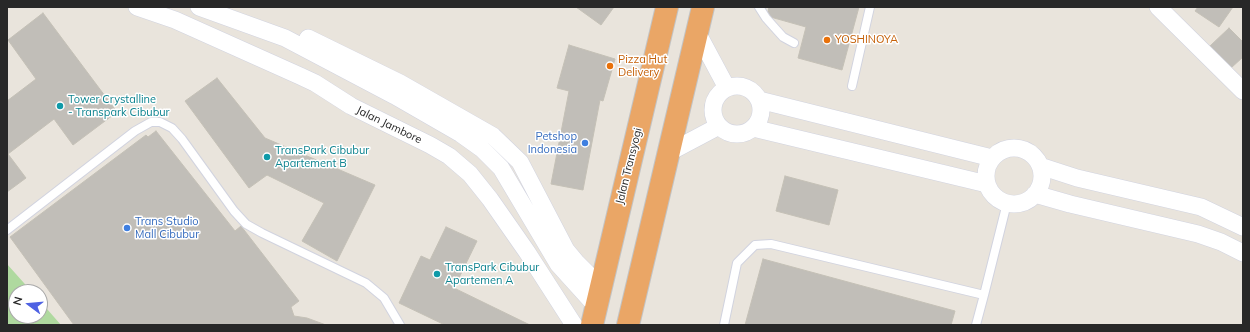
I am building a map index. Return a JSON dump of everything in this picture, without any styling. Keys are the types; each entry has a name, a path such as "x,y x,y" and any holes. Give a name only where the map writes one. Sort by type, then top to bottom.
{"highway":[{"name":"Jalan Transyogi","path":"596,306 668,7"},
{"path":"628,325 702,7"}],"street":[{"name":"Jalan Jambore","path":"137,7 175,20 315,83 351,106 449,156 470,174 490,199 527,252 574,325"},
{"path":"199,7 285,38 395,96 461,134 482,149 501,168 558,264 596,306"},
{"path":"230,7 292,30 400,83 493,136 520,162 566,250 576,262 596,306"},
{"path":"1158,7 1243,91"},
{"path":"697,32 727,88"},
{"path":"740,86 752,90 759,100 761,110 759,120 753,128 742,134 730,133 719,126 713,113 716,98 727,88 740,86"},
{"path":"759,100 992,158"},
{"path":"668,153 719,126"},
{"path":"753,128 987,184"},
{"path":"482,149 493,136"},
{"path":"1018,148 1032,154 1040,166 1041,181 1035,194 1016,204 1007,203 994,196 987,184 986,170 992,158 1004,149 1018,148"},
{"path":"501,168 520,162"},
{"path":"1040,166 1077,178 1201,207 1243,227"},
{"path":"1035,194 1070,204 1198,234 1221,242 1243,253"}],"lane":[{"path":"759,7 774,27 784,37 794,43"},
{"path":"852,86 870,7"},
{"path":"7,230 135,131 151,122 160,122 172,128 234,211 246,224 366,283 384,298 400,325"},
{"path":"976,325 1007,203"},
{"path":"724,325 737,263 755,245 771,244 984,295"}],"green space":[{"path":"7,264 25,284 8,284 8,324 48,324 48,310 61,325 7,325"}],"building":[{"path":"576,7 614,7 601,25"},
{"path":"769,7 859,7 842,70 798,58 806,27 767,16"},
{"path":"1198,7 1233,7 1219,27 1195,11"},
{"name":"Tower Crystalline - Transpark Cibubur","path":"43,13 117,112 73,145 54,119 8,154 26,178 7,192 7,101 36,79 8,40"},
{"path":"1229,28 1243,42 1243,57 1231,68 1210,46"},
{"path":"569,45 615,59 603,101 600,100 583,190 551,184 569,91 557,88"},
{"name":"TransPark Cibubur Apartement B","path":"217,78 265,138 375,185 337,261 302,241 324,203 267,175 249,188 185,101"},
{"name":"Trans Studio Mall Cibubur","path":"156,131 235,231 241,226 299,301 291,307 294,316 307,318 326,325 74,325 48,289 48,284 44,284 10,237 146,135 148,137"},
{"path":"785,176 838,190 829,225 776,211"},
{"name":"TransPark Cibubur Apartemen A","path":"446,227 477,241 454,288 530,325 445,325 399,303 421,256 430,260"},
{"path":"763,259 955,311 951,325 745,325"}],"place":[{"name":"YOSHINOYA","path":"827,40"},
{"name":"Pizza Hut Delivery","path":"610,66"},
{"name":"Tower Crystalline - Transpark Cibubur","path":"60,106"},
{"name":"Petshop Indonesia","path":"585,143"},
{"name":"TransPark Cibubur Apartement B","path":"267,157"},
{"name":"Trans Studio Mall Cibubur","path":"127,228"},
{"name":"TransPark Cibubur Apartemen A","path":"437,274"}]}
